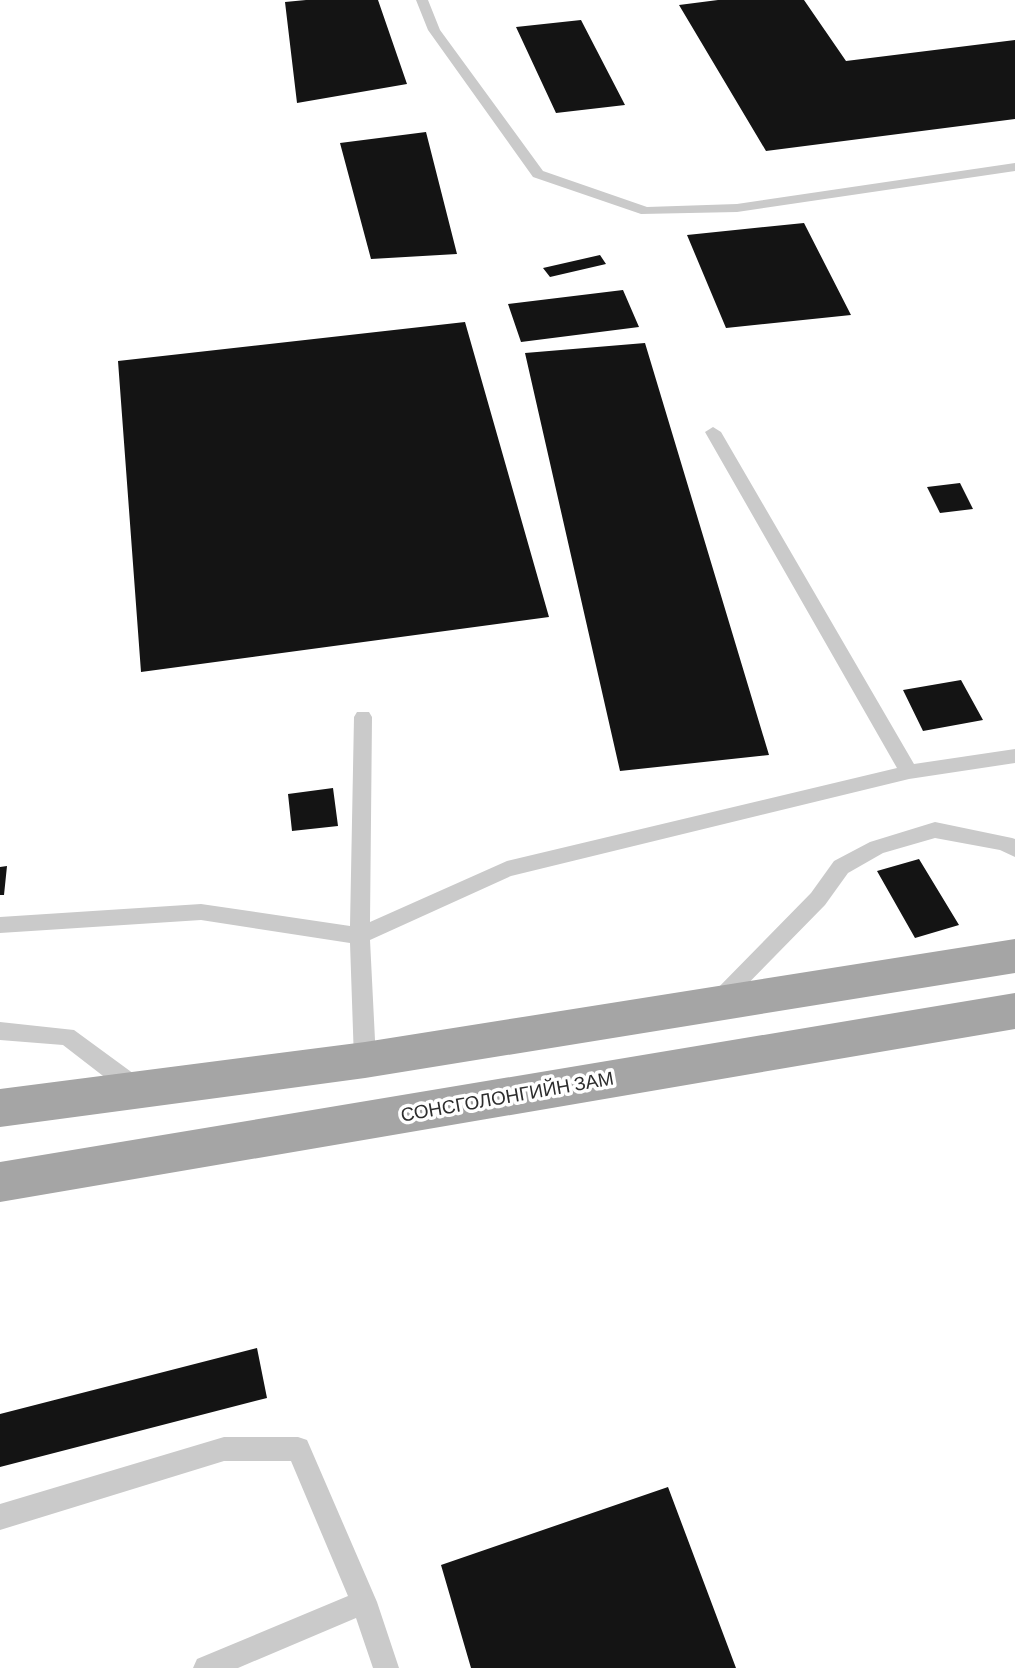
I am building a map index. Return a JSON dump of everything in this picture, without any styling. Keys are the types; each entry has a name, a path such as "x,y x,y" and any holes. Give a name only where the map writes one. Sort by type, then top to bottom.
{"main road":[{"path":"0,1108 365,1060 1015,956"},
{"name":"СОНСГОЛОНГИЙН ЗАМ","path":"0,1182 1015,1012"}],"lane":[{"path":"422,0 434,30 538,174 646,211 737,208 1015,167"},
{"path":"713,432 909,772"},
{"path":"363,717 360,936 365,1060"},
{"path":"0,925 201,912 360,936 507,869 909,772 1015,756"},
{"path":"714,1004 818,899 841,867 877,848 935,830 1005,843 1015,849"},
{"path":"0,1031 67,1036 138,1090"},
{"path":"0,1517 224,1449 298,1448 364,1602 386,1668"},
{"path":"206,1668 364,1602"}],"building":[{"path":"378,0 407,84 297,103 285,2"},
{"path":"718,0 804,0 846,61 1015,40 1015,119 766,151 679,5"},
{"path":"581,20 625,105 556,113 516,27"},
{"path":"426,132 457,254 371,259 340,143"},
{"path":"804,223 851,315 726,328 687,235"},
{"path":"600,255 606,264 550,277 543,268"},
{"path":"623,290 639,327 521,342 508,304"},
{"path":"465,322 549,617 141,672 118,361"},
{"path":"645,343 769,755 620,771 525,353"},
{"path":"960,483 973,509 940,513 927,487"},
{"path":"961,680 983,720 923,731 903,690"},
{"path":"333,788 338,826 292,831 288,794"},
{"path":"919,859 959,925 915,938 877,871"},
{"path":"7,866 4,895 0,895 0,867"},
{"path":"257,1348 267,1398 0,1467 0,1414"},
{"path":"668,1487 736,1668 471,1668 441,1565"}]}
